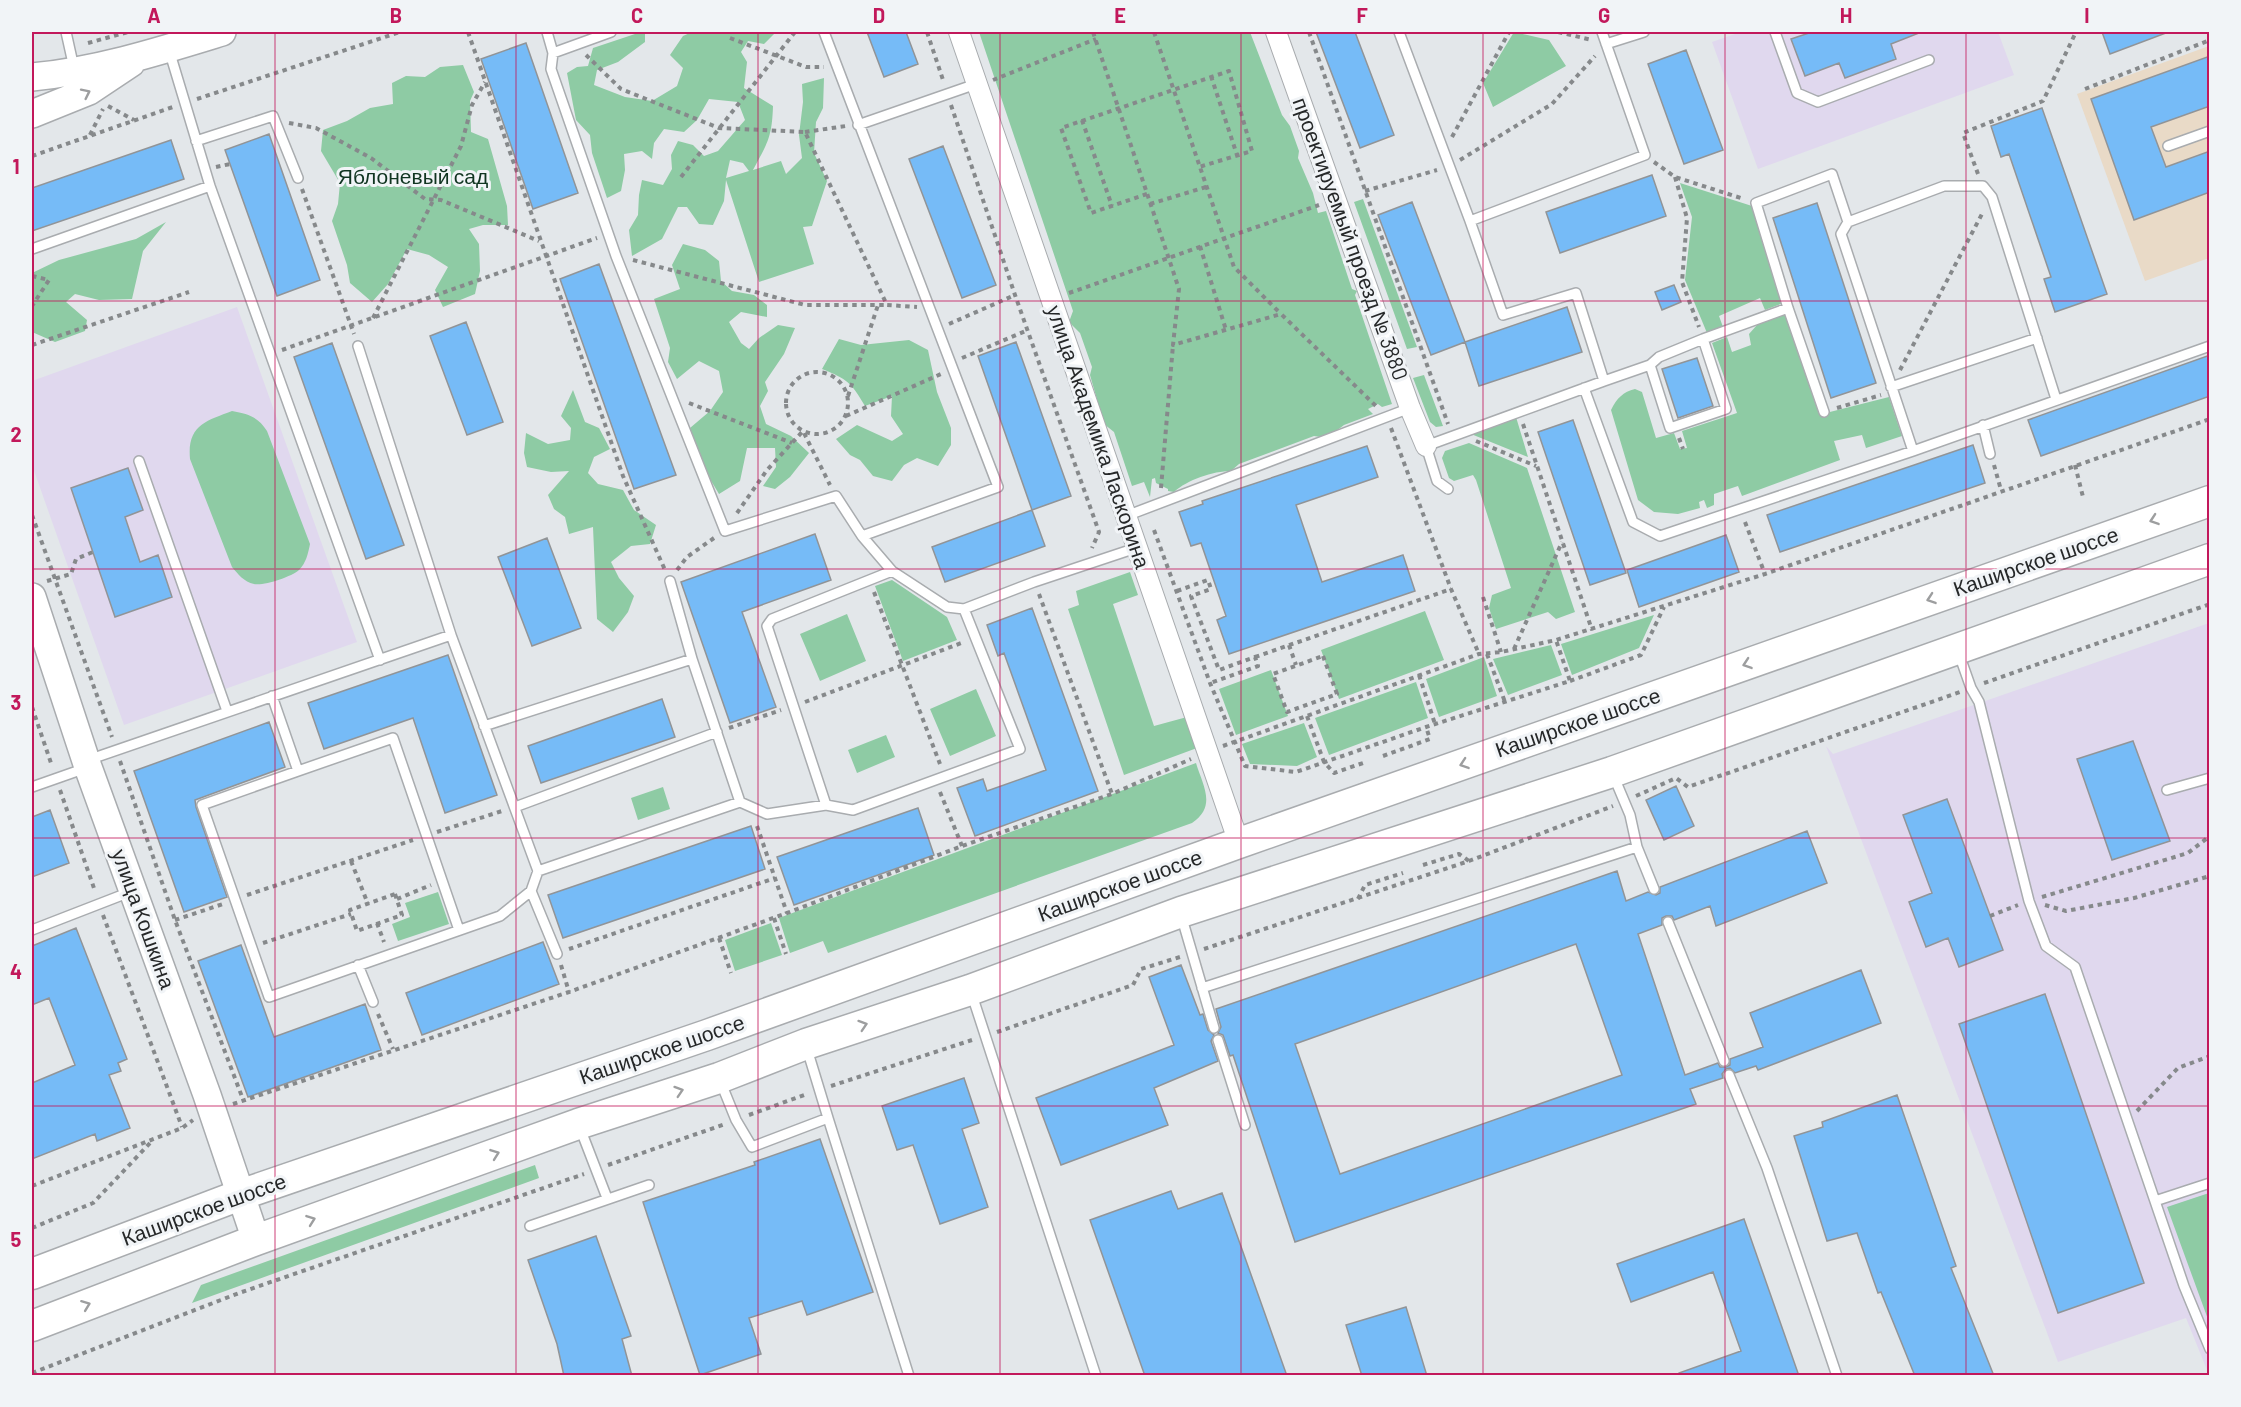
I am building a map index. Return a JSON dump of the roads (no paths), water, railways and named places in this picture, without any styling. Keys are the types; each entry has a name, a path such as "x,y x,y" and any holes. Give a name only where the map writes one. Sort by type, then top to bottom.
{"main road":[{"path":"32,77 140,57 222,32"},
{"path":"32,114 61,104 95,88 140,57"},
{"name":"Каширское шоссе","path":"32,1274 240,1195 707,1035 1239,843 2210,501"},
{"name":"Каширское шоссе","path":"32,1326 256,1240 578,1124 719,1078 806,1044 970,990 1181,912 1612,772 2210,559"},
{"name":"улица Кошкина","path":"36,590 87,764 256,1240"}],"street":[{"name":"улица Академика Ласкорина","path":"958,32 984,82 1136,548 1239,843"},
{"name":"проектируемый проезд № 3880","path":"1276,32 1410,408 1426,446"}],"lane":[{"path":"66,32 74,71"},
{"path":"547,32 553,53 551,69 616,256 725,531 836,496 862,536 892,571 947,607 964,609 1034,582 1136,548"},
{"path":"553,53 611,32"},
{"path":"824,32 998,487 862,536"},
{"path":"1399,32 1503,315 1576,293 1604,381"},
{"path":"1470,221 1644,155 1602,32"},
{"path":"1606,44 1644,32"},
{"path":"1775,32 1797,93 1818,102 1929,60"},
{"path":"168,48 210,186 380,660"},
{"path":"858,124 984,82"},
{"path":"196,141 273,116 298,178"},
{"path":"2168,146 2210,131"},
{"path":"1824,412 1788,308 1756,203 1832,174 1848,222"},
{"path":"32,249 210,186"},
{"path":"1913,451 1841,234 1848,222 1944,186 1983,186 1992,197 2056,399"},
{"path":"1448,489 1437,481 1426,446 1650,365 1659,357 1788,308"},
{"path":"1891,387 2037,338"},
{"path":"1650,365 1670,428 1726,409 1704,339"},
{"path":"358,346 451,635 538,871 531,891 500,916 269,997 202,805 393,738 459,930"},
{"path":"1584,388 1633,522 1660,536 1913,451 2210,346"},
{"path":"1126,516 1160,501 1410,408"},
{"path":"1983,425 1990,454"},
{"path":"139,461 227,711"},
{"path":"826,805 767,626 772,619 892,571"},
{"path":"670,581 692,659 740,802"},
{"path":"538,871 740,802 767,814 826,805 853,810 1020,749 964,609"},
{"path":"32,787 116,749 451,635"},
{"path":"1957,649 1971,688 1979,702 2029,900 2046,945 2075,967 2184,1286 2210,1349"},
{"path":"484,726 692,659"},
{"path":"272,696 298,771"},
{"path":"515,807 717,732"},
{"path":"1612,772 1630,815 1637,847 1654,889"},
{"path":"2167,790 2210,778"},
{"path":"1202,988 1637,847"},
{"path":"32,930 132,891"},
{"path":"531,891 557,954"},
{"path":"1181,912 1214,1028"},
{"path":"1668,922 1724,1061"},
{"path":"358,965 373,1002"},
{"path":"970,990 987,1035 1096,1376"},
{"path":"1218,1040 1245,1125"},
{"path":"806,1044 818,1090 909,1376"},
{"path":"1729,1075 1767,1168 1837,1376"},
{"path":"719,1078 736,1120 752,1147 828,1118"},
{"path":"578,1124 607,1198"},
{"path":"2155,1201 2210,1183"},
{"path":"530,1226 649,1185"}],"park label":[{"name":"Яблоневый сад","path":"413,177"}]}
